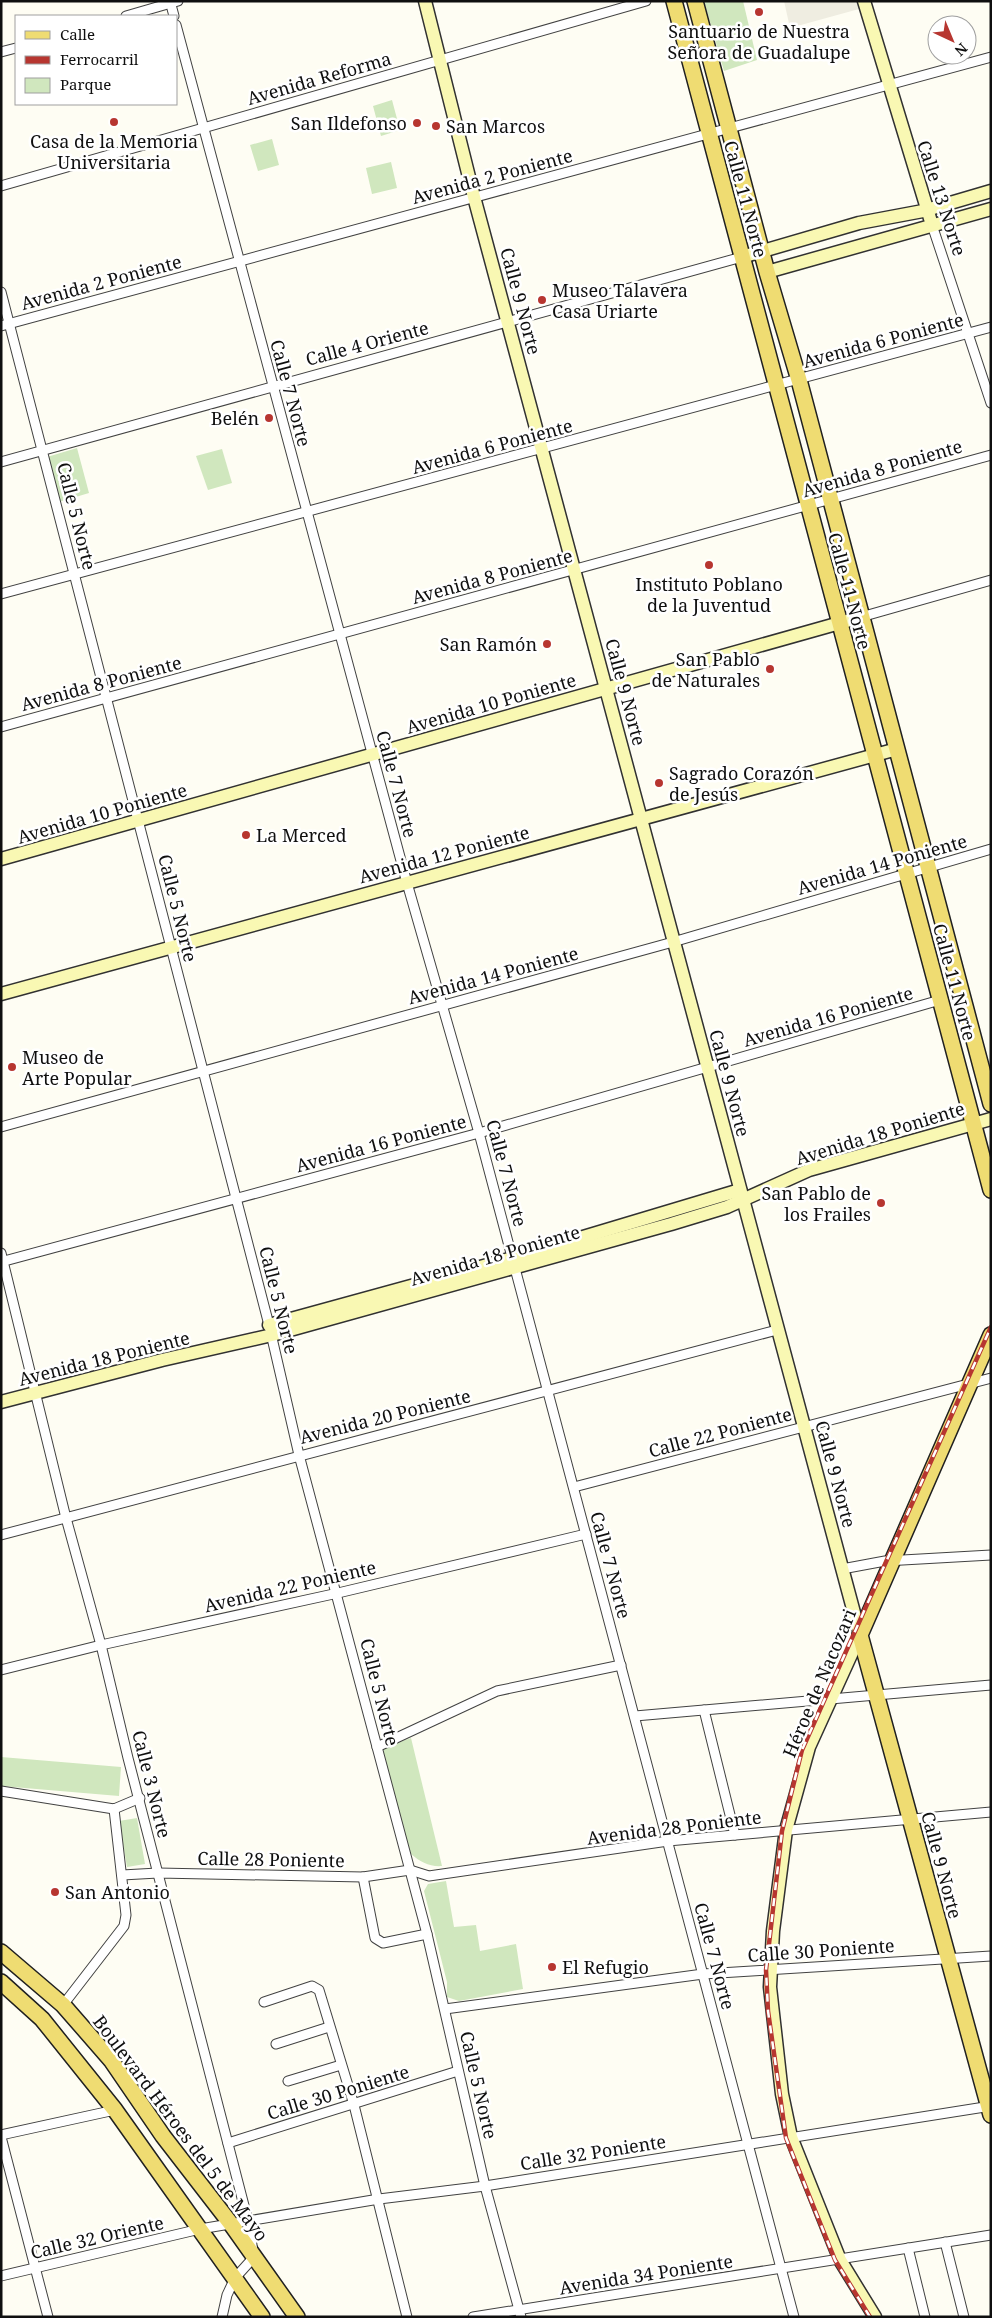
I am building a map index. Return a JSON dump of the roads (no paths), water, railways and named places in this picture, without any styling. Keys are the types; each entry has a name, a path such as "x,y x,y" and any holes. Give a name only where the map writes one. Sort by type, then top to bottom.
{"main road":[{"name":"Calle 11 Norte","path":"674,1 991,1190"},
{"name":"Calle 11 Norte","path":"695,1 767,272 799,380 991,1102"},
{"name":"Héroe de Nacozari","path":"860,1635 991,1335"},
{"name":"Calle 9 Norte","path":"860,1635 990,2109"},
{"name":"Boulevard Héroes del 5 de Mayo","path":"1,1952 64,2006 110,2060 163,2136 231,2224 297,2317"},
{"path":"1,1982 42,2019 115,2110 262,2317"}],"street":[{"name":"Calle 9 Norte","path":"425,1 474,197 706,1068 860,1635"},
{"name":"Avenida Reforma","path":"1,186 646,1"},
{"name":"Calle 13 Norte","path":"864,1 927,210 991,403"},
{"path":"129,15 173,2 174,15"},
{"name":"Calle 7 Norte","path":"178,33 407,882 479,1133 794,2317"},
{"path":"1,52 15,48"},
{"name":"Avenida 2 Poniente","path":"5,325 991,56"},
{"path":"742,257 859,223 927,210 991,191"},
{"path":"767,272 991,209"},
{"path":"813,260 810,250 812,245 829,232"},
{"name":"Calle 4 Oriente","path":"1,462 742,257"},
{"name":"Calle 5 Norte","path":"1,292 5,325 44,450 270,1330 299,1455 338,1593 427,1934 485,2186 520,2313"},
{"name":"Avenida 6 Poniente","path":"1,594 991,327"},
{"name":"Avenida 8 Poniente","path":"1,727 991,455"},
{"name":"Avenida 10 Poniente","path":"1,860 991,580"},
{"name":"Avenida 12 Poniente","path":"1,994 897,749"},
{"name":"Avenida 14 Poniente","path":"1,1127 204,1073 673,942 991,849"},
{"name":"Avenida 16 Poniente","path":"2,1259 237,1200 479,1133 940,1000"},
{"name":"Avenida 18 Poniente","path":"1,1402 162,1360 635,1228 671,1224 702,1215 741,1195 809,1170 991,1119"},
{"name":"Avenida 18 Poniente","path":"635,1228 667,1212 699,1202 741,1195"},
{"path":"699,1202 702,1215"},
{"path":"667,1212 671,1224"},
{"name":"Calle 3 Norte","path":"2,1259 37,1393 66,1518 101,1645 248,2221 254,2257"},
{"name":"Avenida 20 Poniente","path":"1,1535 778,1330"},
{"name":"Calle 22 Poniente","path":"574,1487 991,1378"},
{"name":"Avenida 22 Poniente","path":"1,1670 101,1645 338,1593 586,1534"},
{"path":"842,1568 893,1561 991,1554"},
{"name":"Héroe de Nacozari","path":"860,1635 809,1747 786,1830 772,1931 770,1970 772,2009 782,2094 790,2137 840,2260 875,2317"},
{"path":"377,1747 497,1691 621,1665"},
{"path":"635,1716 991,1685"},
{"path":"704,1710 735,1835"},
{"path":"1,1791 114,1809 140,1798"},
{"path":"64,2006 124,1926 126,1915 114,1809"},
{"name":"Avenida 28 Poniente","path":"363,1877 410,1870 429,1876 668,1841 991,1812"},
{"name":"Calle 28 Poniente","path":"122,1875 158,1873 363,1877 375,1938 378,1941 383,1943 427,1934"},
{"name":"Calle 30 Poniente","path":"445,2009 703,1974 991,1956"},
{"path":"264,2002 315,1986 319,1990 354,2104 407,2317"},
{"path":"276,2044 329,2026"},
{"path":"288,2081 342,2065"},
{"name":"Calle 30 Poniente","path":"228,2143 458,2071"},
{"name":"Calle 32 Poniente","path":"200,2229 379,2199 485,2186 790,2137 990,2109"},
{"path":"48,2317 1,2136 115,2110"},
{"name":"Calle 32 Oriente","path":"1,2276 200,2229"},
{"name":"Avenida 34 Poniente","path":"473,2317 520,2313 991,2235"},
{"path":"945,2242 964,2317"},
{"path":"908,2248 926,2317"},
{"path":"222,2317 227,2295 235,2278 254,2257"}],"railway":[{"path":"870,2317 835,2260 786,2138 768,2011 766,1970 782,1831 802,1750 991,1327"}],"place":[{"name":"Santuario de Nuestra Señora de Guadalupe","path":"759,12"},
{"name":"Casa de la Memoria Universitaria","path":"114,122"},
{"name":"San Ildefonso","path":"417,123"},
{"name":"San Marcos","path":"436,126"},
{"name":"Museo Talavera Casa Uriarte","path":"542,300"},
{"name":"Belén","path":"269,418"},
{"name":"Instituto Poblano de la Juventud","path":"709,565"},
{"name":"San Ramón","path":"547,644"},
{"name":"San Pablo de Naturales","path":"770,669"},
{"name":"Sagrado Corazón de Jesús","path":"659,783"},
{"name":"La Merced","path":"246,835"},
{"name":"Museo de Arte Popular","path":"12,1067"},
{"name":"San Pablo de los Frailes","path":"881,1203"},
{"name":"San Antonio","path":"55,1892"},
{"name":"El Refugio","path":"552,1967"}]}
